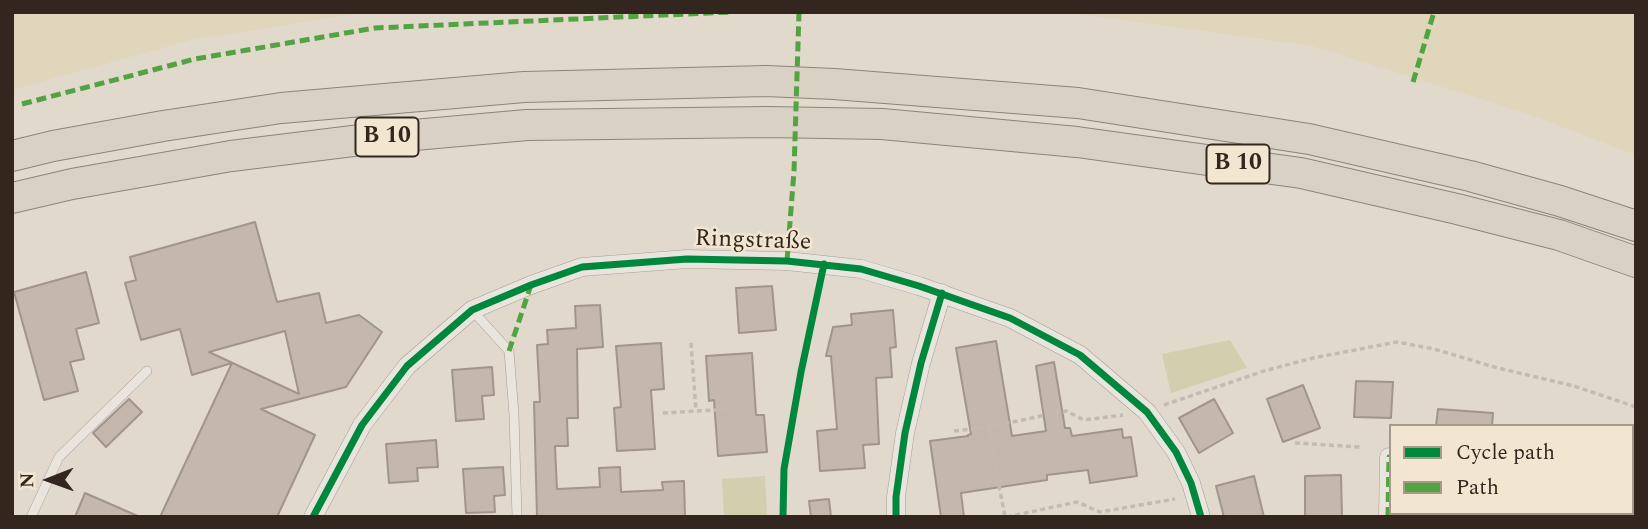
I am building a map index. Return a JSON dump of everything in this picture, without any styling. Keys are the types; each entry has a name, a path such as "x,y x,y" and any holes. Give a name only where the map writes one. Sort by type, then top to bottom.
{"highway":[{"name":"B 10","path":"12,156 163,126 281,108 524,87 766,81 1078,103 1309,139 1470,176 1636,226"},
{"name":"B 10","path":"12,198 72,184 231,156 382,137 527,125 767,122 882,124 1077,142 1301,173 1457,208 1559,235 1636,262"}],"street":[{"name":"Ringstraße","path":"313,517 362,425 407,366 472,310 582,267 687,259 787,261 853,268 942,293 1010,318 1080,355 1147,412 1176,452 1196,495 1201,517"},
{"path":"895,517 895,497 905,433 921,363 942,293"},
{"path":"1388,517 1389,457"}],"lane":[{"path":"472,310 509,351 517,517"},
{"path":"32,517 59,457 147,371"}],"path":[{"path":"954,431 1066,411 1084,421 1147,412 1264,370 1396,342 1434,349 1574,386 1636,407"},
{"path":"691,343 696,411"},
{"path":"663,412 732,409"},
{"path":"988,427 1006,517 1077,502 1100,512 1196,495"},
{"path":"1295,443 1360,447"}],"shaded area":[{"path":"12,12 366,12 191,40 12,90"},
{"path":"1066,12 1636,12 1636,155 1525,113 1312,46"},
{"path":"1230,340 1247,368 1171,393 1162,354"},
{"path":"765,476 767,517 724,517 722,479"}],"building":[{"path":"255,222 277,302 319,293 326,323 359,315 382,332 346,387 261,409 315,435 277,517 160,517 232,363 192,375 180,329 141,340 125,283 136,280 130,257","holes":["285,331 299,394 209,352"]},
{"path":"86,272 99,323 76,329 84,359 70,362 78,391 44,400 14,292"},
{"path":"772,286 776,330 739,333 736,288"},
{"path":"600,305 603,347 577,349 578,418 567,418 568,446 555,446 557,489 600,487 599,468 620,467 621,492 663,490 662,482 684,481 685,517 537,517 534,402 540,402 537,345 548,344 547,330 576,328 575,306"},
{"path":"893,310 896,347 890,348 892,377 876,378 879,444 863,445 865,468 820,471 817,431 837,429 831,356 826,356 833,327 852,325 851,314"},
{"path":"996,341 1012,436 1046,431 1036,366 1054,362 1065,428 1070,428 1072,436 1122,429 1123,438 1131,437 1137,476 1090,483 1088,470 1047,475 1047,480 961,493 964,517 941,517 930,441 971,434 956,348"},
{"path":"661,343 664,389 651,390 655,449 617,451 614,408 621,407 616,346"},
{"path":"752,353 756,415 764,415 767,452 718,456 714,400 709,401 706,356"},
{"path":"492,367 494,395 482,396 484,419 456,421 452,370"},
{"path":"1356,381 1393,382 1391,418 1354,417"},
{"path":"1303,385 1320,428 1283,442 1267,399"},
{"path":"129,399 142,412 106,447 93,433"},
{"path":"1214,399 1233,433 1199,453 1179,418"},
{"path":"1438,409 1493,413 1492,424 1436,424"},
{"path":"436,440 438,467 417,468 418,481 389,483 386,444"},
{"path":"503,467 505,495 494,496 495,512 466,513 463,469"},
{"path":"1341,475 1342,516 1305,516 1305,476"},
{"path":"1254,476 1264,517 1224,517 1216,486"},
{"path":"85,493 140,517 75,517"},
{"path":"829,499 831,517 811,517 809,501"}],"marked path":[{"path":"22,104 195,59 375,28 732,12"},
{"path":"787,261 794,171 799,12"},
{"path":"1413,82 1434,12"},
{"path":"509,351 531,285"},
{"path":"1388,517 1389,457"},
{"path":"1620,515 1625,517"}],"cycle path":[{"path":"313,517 362,425 407,366 472,310 582,267 687,259 787,261 861,269 1010,318 1080,355 1147,412 1176,452 1191,483 1201,517"},
{"path":"783,517 784,469 824,264"},
{"path":"896,517 896,497 905,433 921,363 942,293"}]}
